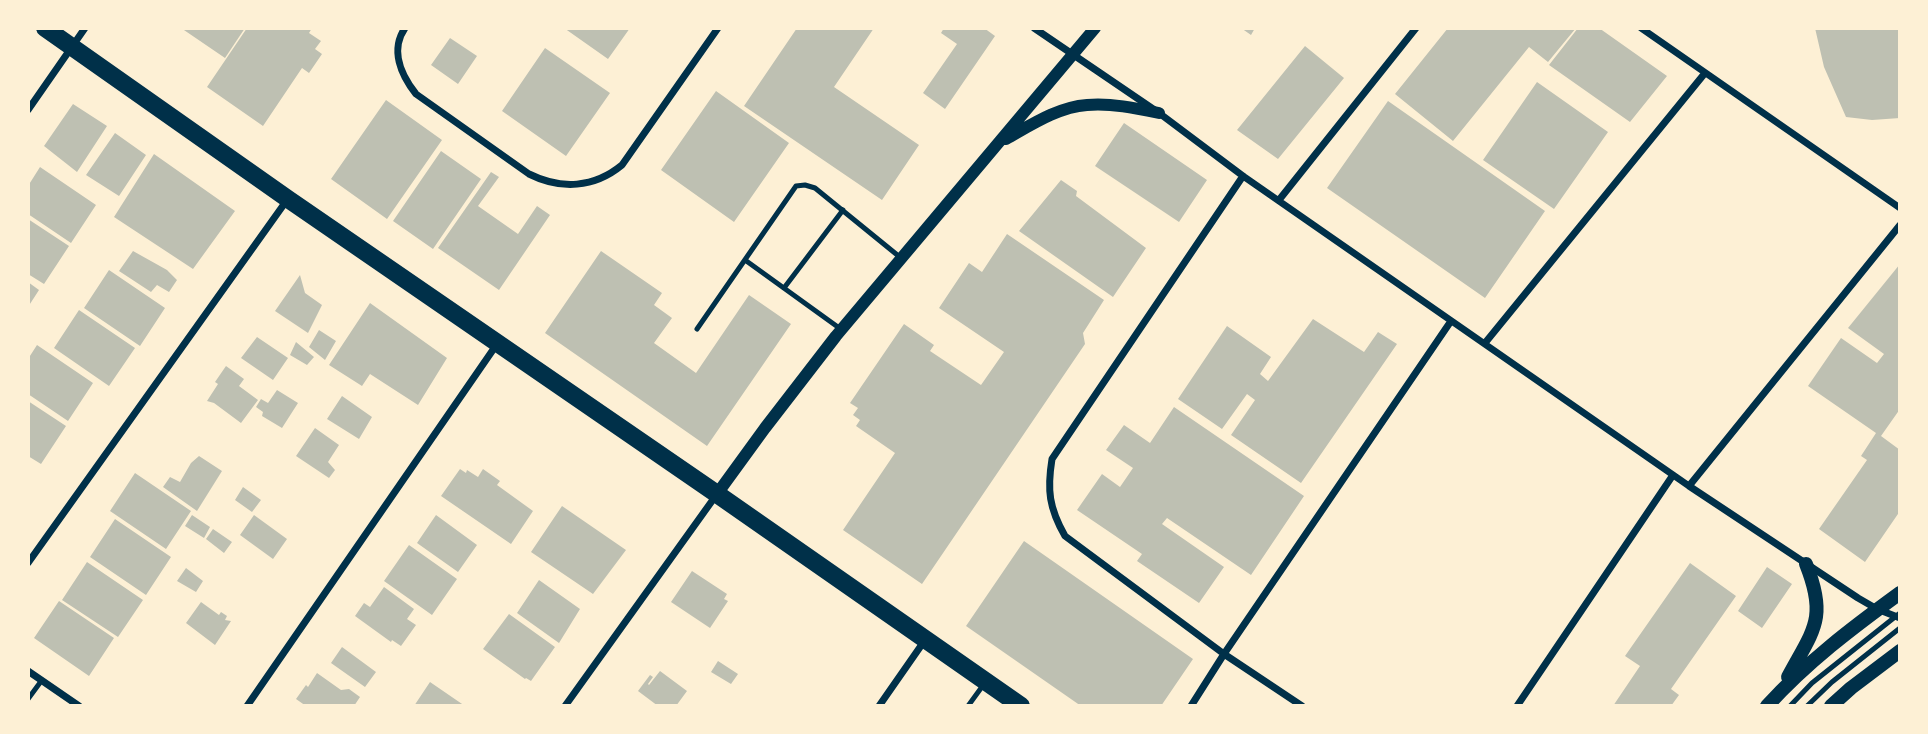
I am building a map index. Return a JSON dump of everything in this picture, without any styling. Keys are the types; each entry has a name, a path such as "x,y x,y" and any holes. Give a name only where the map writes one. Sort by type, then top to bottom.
{"main road":[{"path":"45,28 288,200 1021,706"},
{"path":"1783,688 1804,650 1817,614 1814,585 1806,564"},
{"path":"1767,706 1833,643 1900,593"},
{"path":"1831,706 1900,651"}],"street":[{"path":"28,110 85,28"},
{"path":"405,28 398,42 398,63 416,94 529,174 565,186 597,180 622,165 718,28"},
{"path":"1034,28 1689,486 1877,609 1899,615"},
{"path":"565,706 765,428 901,258 1095,28"},
{"path":"1279,200 1416,28"},
{"path":"1641,28 1900,208"},
{"path":"1485,343 1705,73"},
{"path":"999,143 1037,121 1086,105 1121,106 1158,113"},
{"path":"1243,176 1052,459 1049,501 1055,520 1065,536 1224,654 1302,706"},
{"path":"28,563 288,200"},
{"path":"1689,486 1900,225"},
{"path":"1191,706 1451,321"},
{"path":"247,706 498,344"},
{"path":"1517,706 1673,475"},
{"path":"879,706 925,640"},
{"path":"28,671 79,706"}],"lane":[{"path":"697,329 796,186 815,188 901,258"},
{"path":"784,288 843,211"},
{"path":"745,260 842,330"},
{"path":"1790,706 1821,676 1899,615"},
{"path":"1807,706 1832,682 1900,628"},
{"path":"28,699 42,680"},
{"path":"968,706 986,681"}],"building":[{"path":"181,28 245,28 225,58"},
{"path":"247,28 312,28 309,33 321,41 315,49 322,54 309,73 302,68 263,126 207,87"},
{"path":"564,28 630,28 608,59"},
{"path":"797,28 874,28 834,87 919,145 882,200 744,106"},
{"path":"944,28 984,28 995,36 945,109 923,93 957,44 941,33"},
{"path":"1241,28 1255,28 1251,35"},
{"path":"1448,28 1576,28 1548,62 1529,47 1453,141 1395,94"},
{"path":"1578,28 1599,28 1667,76 1630,122 1549,65"},
{"path":"1815,28 1900,28 1900,118 1872,120 1846,117 1824,67"},
{"path":"450,38 477,56 458,84 431,65"},
{"path":"1305,46 1344,78 1278,159 1237,130"},
{"path":"545,48 610,93 566,156 502,111"},
{"path":"1537,82 1608,132 1554,209 1483,160"},
{"path":"716,91 789,143 734,222 661,170"},
{"path":"386,100 442,140 387,219 331,179"},
{"path":"1388,101 1545,211 1485,298 1327,188"},
{"path":"73,104 107,126 77,172 44,146"},
{"path":"1124,123 1207,180 1179,222 1095,166"},
{"path":"115,133 146,155 119,196 86,175"},
{"path":"441,151 481,179 433,249 393,221"},
{"path":"154,154 235,211 193,269 114,217"},
{"path":"40,167 96,205 71,243 28,214 28,186"},
{"path":"491,172 499,177 478,206 518,234 537,206 550,215 499,290 438,248"},
{"path":"1061,180 1077,191 1076,196 1146,248 1113,297 1019,231"},
{"path":"28,219 69,246 44,284 28,274"},
{"path":"1007,234 1104,300 1083,333 1085,344 922,584 843,530 895,453 856,426 860,420 853,415 858,408 850,403 904,324 934,345 930,351 981,385 1004,352 939,308 969,263 982,272"},
{"path":"133,251 167,270 177,280 169,292 157,285 151,292 119,271"},
{"path":"601,251 662,293 654,305 672,318 654,343 696,373 749,295 791,324 707,446 545,333"},
{"path":"1900,264 1900,409 1881,436 1900,450 1900,511 1865,562 1819,529 1867,460 1861,456 1876,433 1808,386 1841,338 1877,363 1884,354 1848,328"},
{"path":"109,270 165,308 140,346 84,308"},
{"path":"300,275 305,293 322,305 308,333 275,311"},
{"path":"28,282 39,290 28,307"},
{"path":"370,303 447,358 418,405 370,374 362,386 329,365"},
{"path":"79,310 135,348 109,386 54,348"},
{"path":"1313,319 1364,352 1378,332 1397,344 1301,483 1231,435 1255,400 1247,394 1222,429 1178,399 1227,326 1271,357 1260,374 1268,381"},
{"path":"319,330 336,341 325,360 309,347"},
{"path":"257,337 288,358 273,380 241,358"},
{"path":"296,342 314,357 307,365 290,355"},
{"path":"37,345 93,383 68,421 28,394 28,359"},
{"path":"226,366 244,379 239,386 258,400 241,423 214,403 207,401"},
{"path":"277,390 298,403 282,428 262,416 263,412 256,407 261,399 268,403"},
{"path":"342,396 372,417 359,439 327,419"},
{"path":"28,401 66,426 41,464 28,456"},
{"path":"1174,407 1304,496 1251,575 1167,518 1162,524 1224,567 1199,603 1137,561 1142,554 1077,510 1102,474 1120,487 1133,468 1106,450 1124,425 1150,443"},
{"path":"315,428 339,445 328,462 335,470 329,478 296,456"},
{"path":"199,456 222,471 197,511 163,487 170,477 180,482 191,463"},
{"path":"460,469 478,477 483,469 500,481 497,485 533,511 511,544 441,496"},
{"path":"135,473 191,511 166,549 110,511"},
{"path":"243,487 261,500 252,512 235,500"},
{"path":"562,506 626,550 593,594 531,552"},
{"path":"192,515 210,527 204,538 185,526"},
{"path":"254,515 287,539 273,559 240,535"},
{"path":"436,515 477,545 458,572 417,543"},
{"path":"115,519 171,557 146,595 90,557"},
{"path":"213,529 232,542 224,553 206,539"},
{"path":"1024,541 1193,659 1161,706 1081,706 966,626"},
{"path":"409,545 457,579 432,615 384,581"},
{"path":"87,562 143,600 118,637 62,600"},
{"path":"1690,563 1736,596 1671,689 1679,695 1671,706 1613,706 1640,666 1625,656"},
{"path":"1767,567 1792,584 1762,628 1738,611"},
{"path":"186,568 203,581 196,592 177,581"},
{"path":"692,571 727,594 724,599 728,601 710,628 671,602"},
{"path":"539,580 580,609 559,643 517,613"},
{"path":"384,587 414,609 407,619 416,625 401,646 392,640 391,642 355,616 364,603 370,607"},
{"path":"59,601 114,638 89,676 34,638"},
{"path":"201,602 219,615 221,612 227,616 225,620 231,621 215,645 186,623"},
{"path":"509,614 555,647 531,681 483,649"},
{"path":"342,647 376,672 365,687 331,663"},
{"path":"718,661 738,674 731,684 711,672"},
{"path":"660,671 687,691 676,706 658,706 638,691 650,675 653,677 649,685"},
{"path":"317,673 341,690 349,689 360,697 354,706 306,706 296,699"},
{"path":"430,682 465,706 414,706"}]}
